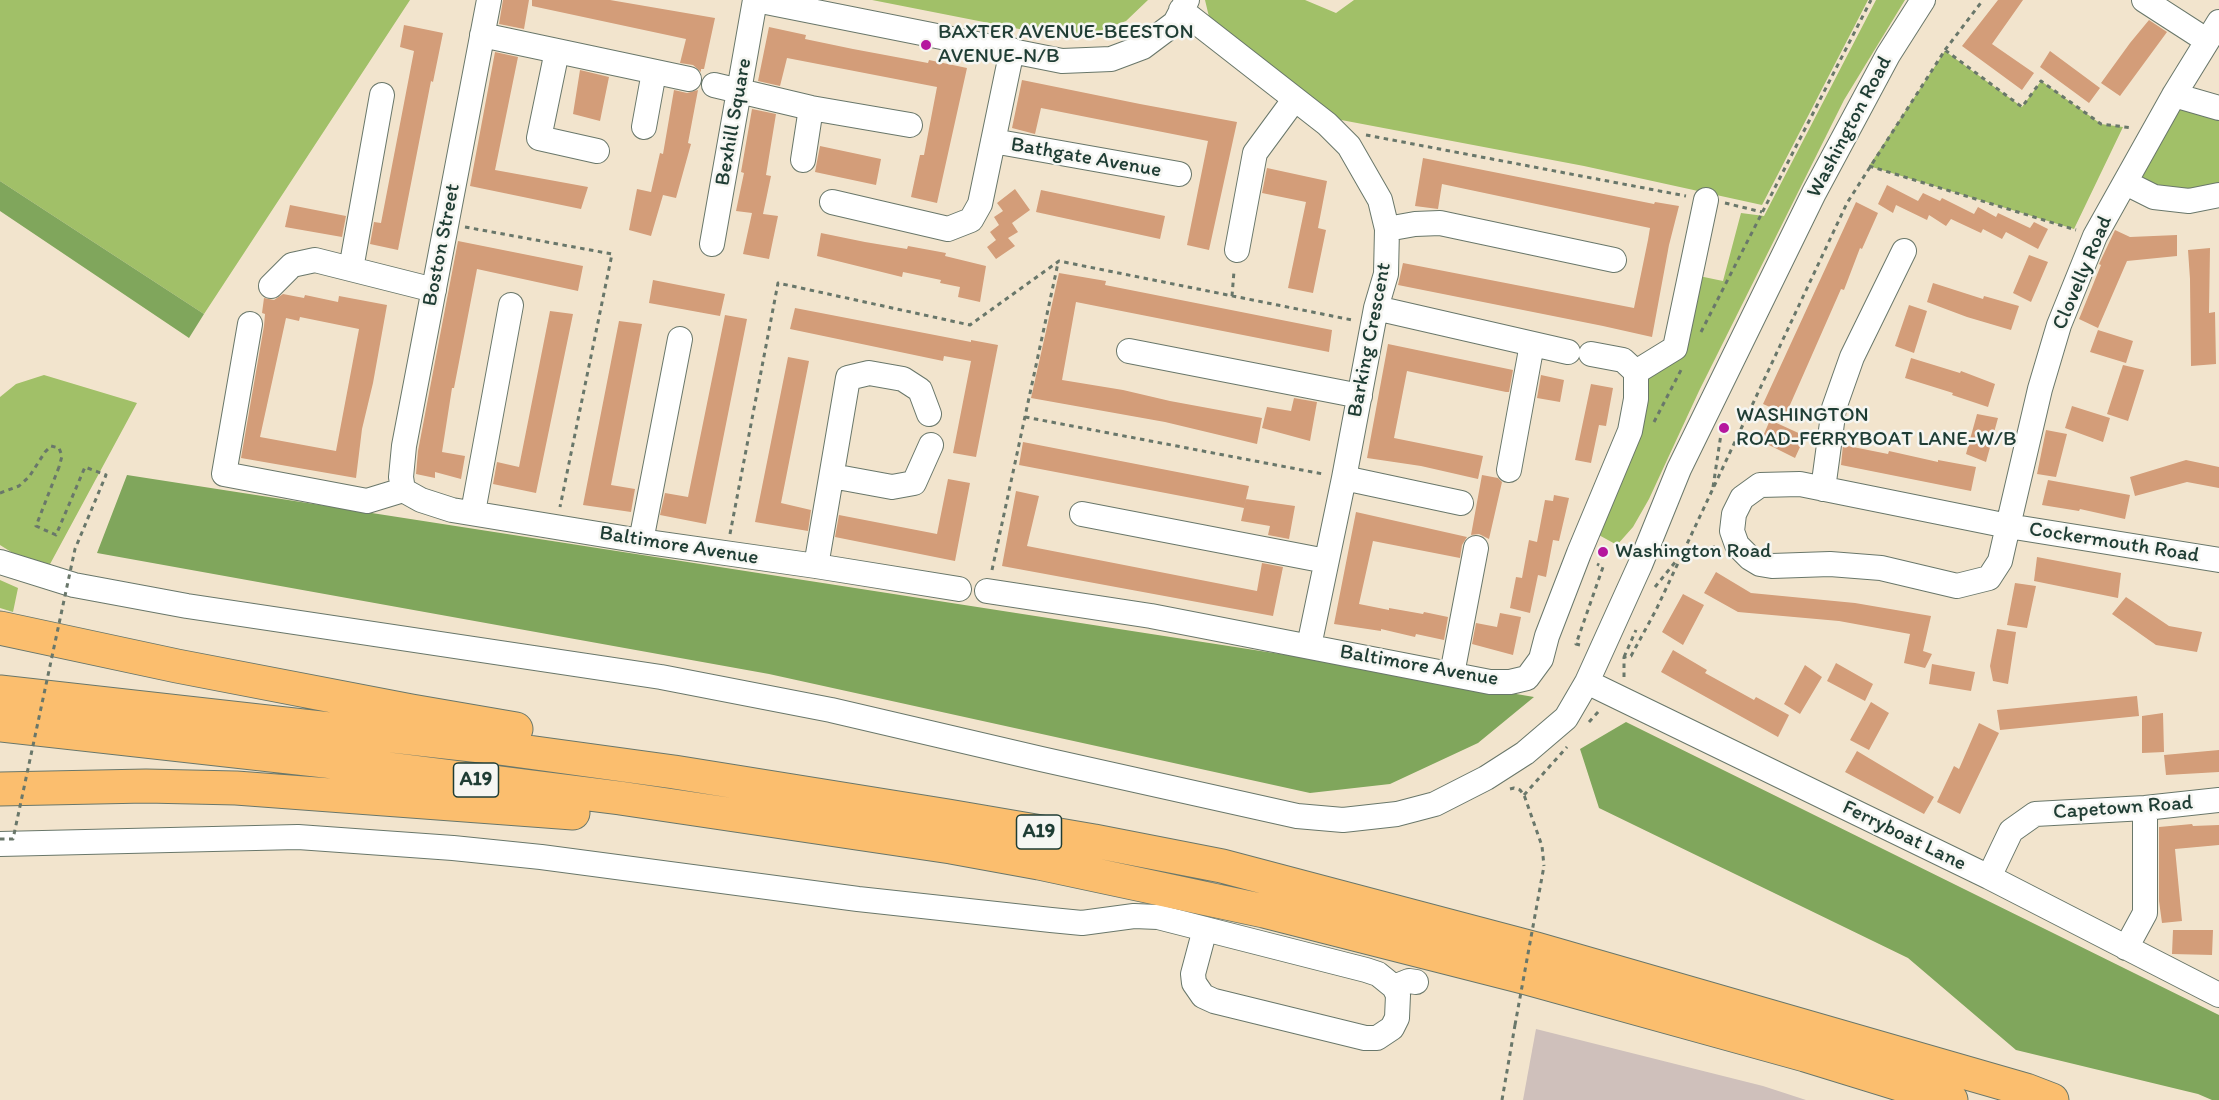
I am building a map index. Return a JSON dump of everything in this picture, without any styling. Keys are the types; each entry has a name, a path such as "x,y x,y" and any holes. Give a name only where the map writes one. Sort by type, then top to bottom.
{"highway":[{"path":"0,628 166,664 341,698 682,760 832,798"},
{"name":"A19","path":"0,692 499,748 674,772 1094,841 1222,866 1536,949 2004,1084 2052,1100"},
{"name":"A19","path":"0,725 325,761 620,798 951,847 1135,882 1264,911 1458,960 1794,1052 1951,1100"},
{"path":"0,789 146,786 236,788 615,816 951,847"}],"street":[{"name":"Boston Street","path":"403,490 401,477 404,446 489,0"},
{"path":"755,0 1062,61 1111,58 1143,47 1175,23 1184,5"},
{"name":"Bexhill Square","path":"712,244 755,0"},
{"name":"Washington Road","path":"0,562 74,585 186,606 661,677 831,710 1297,816 1343,820 1397,814 1435,804 1486,778 1525,753 1566,718 1587,682 1640,565 1679,469 1814,193 1888,55 1923,0"},
{"name":"Clovelly Road","path":"2008,526 2040,389 2059,325 2095,236 2174,94 2213,31 2144,0"},
{"name":"Barking Crescent","path":"1184,5 1294,100 1332,129 1349,146 1380,200 1387,230 1386,274 1375,316 1309,646"},
{"path":"482,35 689,79"},
{"path":"832,202 948,229 971,220 980,204 1012,50"},
{"path":"557,51 539,138 597,151"},
{"path":"644,127 654,72"},
{"path":"714,85 811,108 910,125"},
{"path":"2174,94 2219,108"},
{"path":"351,269 382,95"},
{"path":"1237,250 1255,153 1294,100"},
{"path":"803,160 811,108"},
{"name":"Bathgate Avenue","path":"993,141 1179,174"},
{"path":"2126,183 2154,197 2189,201 2219,195"},
{"path":"1375,316 1623,360 1636,372 1675,348 1706,200"},
{"path":"1387,230 1415,224 1440,223 1614,260"},
{"path":"1823,489 1834,408 1852,357 1904,251"},
{"path":"271,286 292,265 315,260 434,290"},
{"path":"473,512 511,305"},
{"path":"250,324 224,474 367,501 403,490"},
{"path":"641,541 680,339"},
{"path":"1509,470 1532,344"},
{"path":"1129,351 1360,396"},
{"name":"Baltimore Avenue","path":"987,591 1151,616 1490,682 1510,682 1527,678 1541,659 1547,636 1579,553 1630,431 1636,399 1636,372"},
{"path":"816,566 848,378 869,374 903,379 920,390 929,414"},
{"path":"832,476 892,487 914,483 931,446"},
{"path":"1344,478 1461,503"},
{"name":"Cockermouth Road","path":"2008,526 2000,561 1989,578 1957,586 1881,568 1830,564 1772,566 1760,564 1737,545 1732,531 1734,514 1742,498 1760,484 1800,484 2008,526 2219,560"},
{"name":"Baltimore Avenue","path":"403,490 421,500 452,510 959,590"},
{"path":"1082,513 1326,561"},
{"path":"1452,674 1476,548"},
{"name":"Ferryboat Lane","path":"1587,682 1989,877 2219,995"},
{"name":"Capetown Road","path":"1989,877 2010,831 2035,814 2145,808 2219,800"},
{"path":"2126,948 2145,913 2145,808"},
{"path":"0,844 298,837 364,841 541,857 858,899 1051,920 1082,922 1134,916 1158,917 1366,970 1405,985 1398,995 1396,1018 1392,1028 1377,1038 1365,1038 1214,1001 1203,996 1194,983 1193,974 1205,929"}],"path":[{"path":"1700,333 1871,0"},
{"path":"1624,657 1631,656 1686,549 1847,203 1945,51 1983,0"},
{"path":"1945,51 2022,108 2041,81 2101,124 2154,131"},
{"path":"1332,129 1762,212"},
{"path":"1869,166 2095,236"},
{"path":"446,224 612,254 556,526"},
{"path":"1232,296 1237,250"},
{"path":"726,553 778,283 970,325 1059,261 1232,296 1375,316"},
{"path":"987,591 1059,261"},
{"path":"1653,424 1685,363"},
{"path":"1025,417 1344,478"},
{"path":"1712,492 1722,428"},
{"path":"0,493 19,486 29,477 51,446 59,448 62,456 36,526 56,535 85,467 106,475 75,549 14,839 0,839"},
{"path":"1653,588 1686,549 1737,545"},
{"path":"1590,560 1603,567 1576,644 1600,651"},
{"path":"1585,727 1599,711 1610,710 1617,697"},
{"path":"1502,1100 1544,866 1542,846 1524,795 1571,742"}],"shaded area":[{"path":"1536,1029 1763,1086 1806,1100 1523,1100"}],"green space":[{"path":"0,0 410,0 204,314 0,181"},
{"path":"872,0 1148,0 1126,21 1089,35 1065,38"},
{"path":"1205,0 1305,0 1336,13 1354,0 1868,0 1762,205 1584,166 1336,119 1210,21"},
{"path":"1876,0 1905,0 1844,100 1699,391 1649,499 1633,527 1617,545 1597,534 1647,380 1699,276 1723,281 1741,213 1764,216"},
{"path":"1945,51 2022,107 2041,81 2101,124 2123,127 2074,229 1869,166"},
{"path":"2174,95 2219,108 2219,195 2126,183"},
{"path":"0,181 204,314 189,338 0,211"},
{"path":"44,375 137,403 49,566 16,555 0,545 0,397 16,384"},
{"path":"127,475 1293,656 1534,697 1478,743 1390,784 1310,793 769,674 97,553"},
{"path":"0,580 18,588 13,612 0,608"},
{"path":"1626,722 2219,1015 2219,1100 2016,1050 1908,958 1599,808 1580,749"}],"building":[{"path":"503,0 529,0 524,29 499,24"},
{"path":"532,0 610,0 715,18 704,69 701,69 701,72 693,65 680,63 686,39 532,6"},
{"path":"1998,0 2023,0 1992,44 2034,73 2022,90 1962,46"},
{"path":"2149,20 2167,32 2120,96 2101,83"},
{"path":"404,25 443,33 433,82 431,81 398,250 370,244 374,222 381,223 414,51 400,47"},
{"path":"769,27 806,35 805,39 853,49 967,68 937,203 911,197 920,155 924,155 937,87 787,58 780,86 758,81"},
{"path":"2050,51 2100,88 2089,103 2040,67"},
{"path":"495,52 518,57 495,170 588,187 581,209 470,186"},
{"path":"580,70 609,77 600,121 573,114"},
{"path":"1022,80 1237,122 1209,250 1187,245 1208,141 1041,108 1035,134 1012,128"},
{"path":"674,90 687,93 698,90 688,143 691,144 676,198 663,195 651,236 629,230 637,189 651,192 660,153 663,154"},
{"path":"752,109 776,114 766,175 771,176 763,214 778,216 769,259 743,254 752,213 736,211 744,173 741,172"},
{"path":"820,146 881,159 876,185 815,172"},
{"path":"1423,158 1654,204 1655,202 1679,206 1669,245 1652,337 1398,285 1403,263 1634,308 1648,240 1650,228 1442,184 1438,209 1415,206"},
{"path":"1267,168 1327,181 1318,228 1326,230 1313,293 1288,288 1306,202 1262,193"},
{"path":"1887,185 1918,201 1923,193 1940,201 1942,198 1974,214 1978,207 1996,217 1998,213 2030,228 2034,222 2048,229 2038,249 2006,232 2002,239 1983,229 1981,233 1951,219 1946,226 1929,215 1927,220 1896,205 1893,213 1878,204"},
{"path":"1015,189 1030,210 1012,223 1018,232 1008,238 1015,246 996,259 987,247 996,240 990,232 999,225 994,217 1003,211 997,203"},
{"path":"1041,190 1165,216 1160,239 1036,212"},
{"path":"1856,202 1878,213 1862,249 1860,248 1844,290 1841,289 1786,414 1763,404"},
{"path":"290,205 346,216 342,237 285,227"},
{"path":"2115,230 2130,237 2177,235 2177,256 2127,261 2098,328 2079,319 2101,265 2099,264"},
{"path":"821,233 907,249 908,246 946,253 945,256 986,266 980,302 958,297 960,287 940,283 941,280 903,272 902,277 817,256"},
{"path":"458,241 583,266 578,291 477,269 454,388 452,388 442,452 465,456 461,479 435,472 435,478 416,474 418,451"},
{"path":"2210,248 2209,313 2215,312 2216,364 2191,366 2188,250"},
{"path":"2029,255 2048,262 2031,302 2013,293"},
{"path":"1059,273 1106,281 1105,285 1332,330 1329,352 1076,302 1062,380 1262,418 1257,444 1165,422 1031,398"},
{"path":"653,280 725,294 720,316 649,303"},
{"path":"1933,283 1983,299 1984,296 2019,306 2011,330 1927,302"},
{"path":"283,294 304,298 305,295 338,302 339,296 387,305 362,429 356,478 241,458 264,326 265,314 262,313 264,298 274,300","holes":["300,317 359,329 336,451 260,437 286,318 299,321"]},
{"path":"1909,305 1927,311 1914,353 1895,346"},
{"path":"795,308 971,342 971,340 998,345 976,457 953,453 971,361 944,356 943,361 790,329"},
{"path":"550,311 573,314 536,493 493,484 497,462 519,467"},
{"path":"725,315 747,319 706,524 660,515 665,493 688,497"},
{"path":"619,321 642,324 611,485 635,489 631,512 583,505"},
{"path":"2098,330 2133,341 2126,363 2090,352"},
{"path":"1388,344 1513,370 1509,392 1407,371 1394,438 1483,456 1478,479 1421,466 1367,458"},
{"path":"788,357 809,361 781,503 811,510 808,531 755,522"},
{"path":"1911,358 1960,373 1961,371 1995,384 1988,407 1905,378"},
{"path":"2123,365 2144,370 2128,421 2107,414"},
{"path":"1541,375 1564,380 1560,402 1537,398"},
{"path":"1591,384 1613,388 1606,426 1599,425 1591,463 1575,460"},
{"path":"1294,398 1317,402 1310,441 1262,428 1267,407 1291,411"},
{"path":"2072,406 2110,418 2103,442 2065,428"},
{"path":"1977,414 1998,418 1986,462 1966,454"},
{"path":"1770,420 1805,436 1795,458 1761,441"},
{"path":"2046,430 2067,434 2056,477 2037,474"},
{"path":"1023,442 1249,486 1244,508 1019,465"},
{"path":"1843,445 1976,467 1971,491 1841,465"},
{"path":"2186,460 2219,467 2219,488 2187,482 2135,496 2130,477"},
{"path":"1482,475 1498,478 1502,482 1489,539 1479,534 1471,535"},
{"path":"948,479 970,483 955,561 835,537 839,515 937,534"},
{"path":"2048,480 2130,495 2125,519 2080,509 2079,511 2042,505"},
{"path":"1016,491 1039,496 1027,546 1257,591 1262,563 1283,567 1273,616 1002,566"},
{"path":"1554,495 1569,498 1559,541 1553,540 1546,577 1538,575 1530,613 1510,608 1516,577 1522,578 1529,540 1537,542 1545,500 1553,501"},
{"path":"1246,499 1295,506 1289,539 1268,535 1270,526 1241,521"},
{"path":"1356,512 1467,537 1462,545 1460,558 1373,541 1359,604 1448,617 1444,640 1416,634 1415,637 1381,629 1381,631 1334,624"},
{"path":"2037,557 2121,573 2118,598 2034,581"},
{"path":"1716,572 1751,593 1855,603 1931,616 1923,651 1932,654 1925,668 1904,663 1910,634 1839,621 1738,612 1704,593"},
{"path":"2015,583 2036,586 2027,628 2007,625"},
{"path":"1683,594 1704,605 1683,645 1662,632"},
{"path":"2126,597 2169,626 2202,632 2197,652 2156,645 2112,614"},
{"path":"1500,613 1521,617 1513,655 1472,644 1476,623 1497,627"},
{"path":"1997,629 2016,632 2008,684 1993,681 1990,666"},
{"path":"1673,650 1707,670 1705,673 1754,700 1756,697 1789,715 1778,737 1661,672"},
{"path":"1836,663 1873,684 1865,701 1827,681"},
{"path":"1932,664 1975,672 1971,691 1929,684"},
{"path":"1805,665 1822,677 1800,714 1784,704"},
{"path":"2137,696 2139,716 2000,730 1997,710"},
{"path":"1871,702 1889,713 1869,750 1850,740"},
{"path":"2163,713 2164,752 2142,753 2142,716"},
{"path":"1979,723 1999,733 1960,814 1937,802 1954,766 1959,769"},
{"path":"2219,750 2219,772 2166,775 2164,755"},
{"path":"1857,751 1934,797 1924,814 1845,772"},
{"path":"2192,824 2193,826 2219,825 2219,845 2175,849 2182,921 2162,923 2159,901 2159,827"},
{"path":"2173,930 2213,930 2212,955 2172,954"}],"place":[{"name":"BAXTER AVENUE-BEESTON AVENUE-N/B","path":"926,45"},
{"name":"WASHINGTON ROAD-FERRYBOAT LANE-W/B","path":"1724,428"},
{"name":"Washington Road","path":"1603,552"}]}
